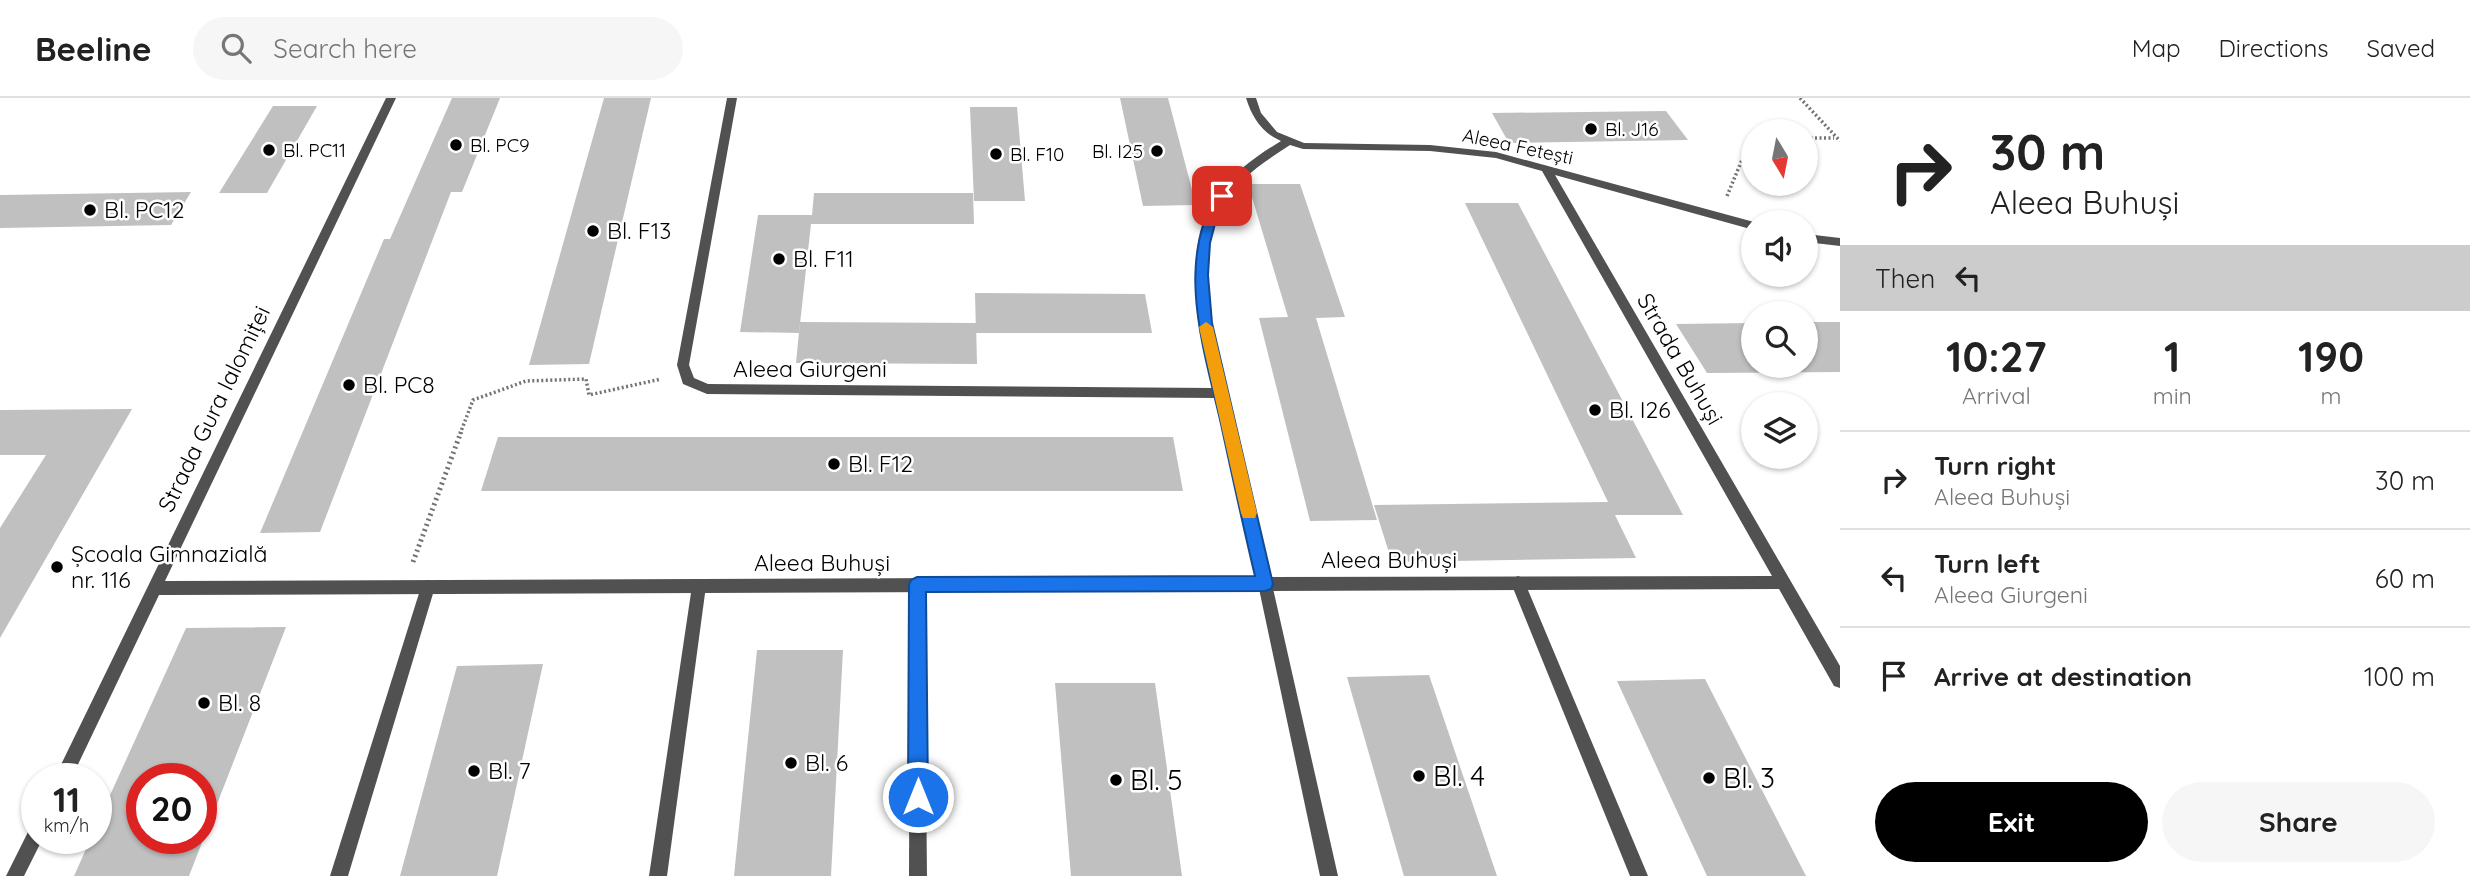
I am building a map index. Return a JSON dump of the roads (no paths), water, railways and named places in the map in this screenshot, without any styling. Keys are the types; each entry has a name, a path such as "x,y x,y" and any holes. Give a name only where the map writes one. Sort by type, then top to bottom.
{"street":[{"name":"Strada Gura Ialomiței","path":"70,763 391,98"},
{"name":"Aleea Giurgeni","path":"732,98 683,365 688,381 707,389 1221,393"},
{"path":"1251,98 1263,124 1287,142 1239,176 1222,196 1210,220 1204,243 1202,275 1205,323 1329,876"},
{"name":"Aleea Fetești","path":"1287,142 1317,148 1405,147 1474,151 1545,167 1741,222"},
{"name":"Strada Buhuși","path":"1545,167 1840,681"},
{"path":"1818,239 1840,242"},
{"name":"Aleea Buhuși","path":"155,588 1783,582"},
{"path":"1518,583 1639,876"},
{"path":"917,585 918,876"},
{"path":"659,876 699,586"},
{"path":"339,876 428,587"},
{"path":"15,876 26,854"}],"place":[{"name":"Bl. J16","path":"1591,129"},
{"name":"Bl. PC9","path":"456,145"},
{"name":"Bl. PC11","path":"269,150"},
{"name":"Bl. I25","path":"1157,151"},
{"name":"Bl. F10","path":"996,154"},
{"name":"Bl. PC12","path":"90,210"},
{"name":"Bl. F13","path":"593,231"},
{"name":"Bl. F11","path":"779,259"},
{"name":"Bl. PC8","path":"349,385"},
{"name":"Bl. I26","path":"1595,410"},
{"name":"Bl. F12","path":"834,464"},
{"name":"Școala Gimnazială nr. 116","path":"57,567"},
{"name":"Bl. 8","path":"204,703"},
{"name":"Bl. 6","path":"791,763"},
{"name":"Bl. 7","path":"474,771"},
{"name":"Bl. 4","path":"1419,776"},
{"name":"Bl. 3","path":"1709,778"},
{"name":"Bl. 5","path":"1116,780"}]}
